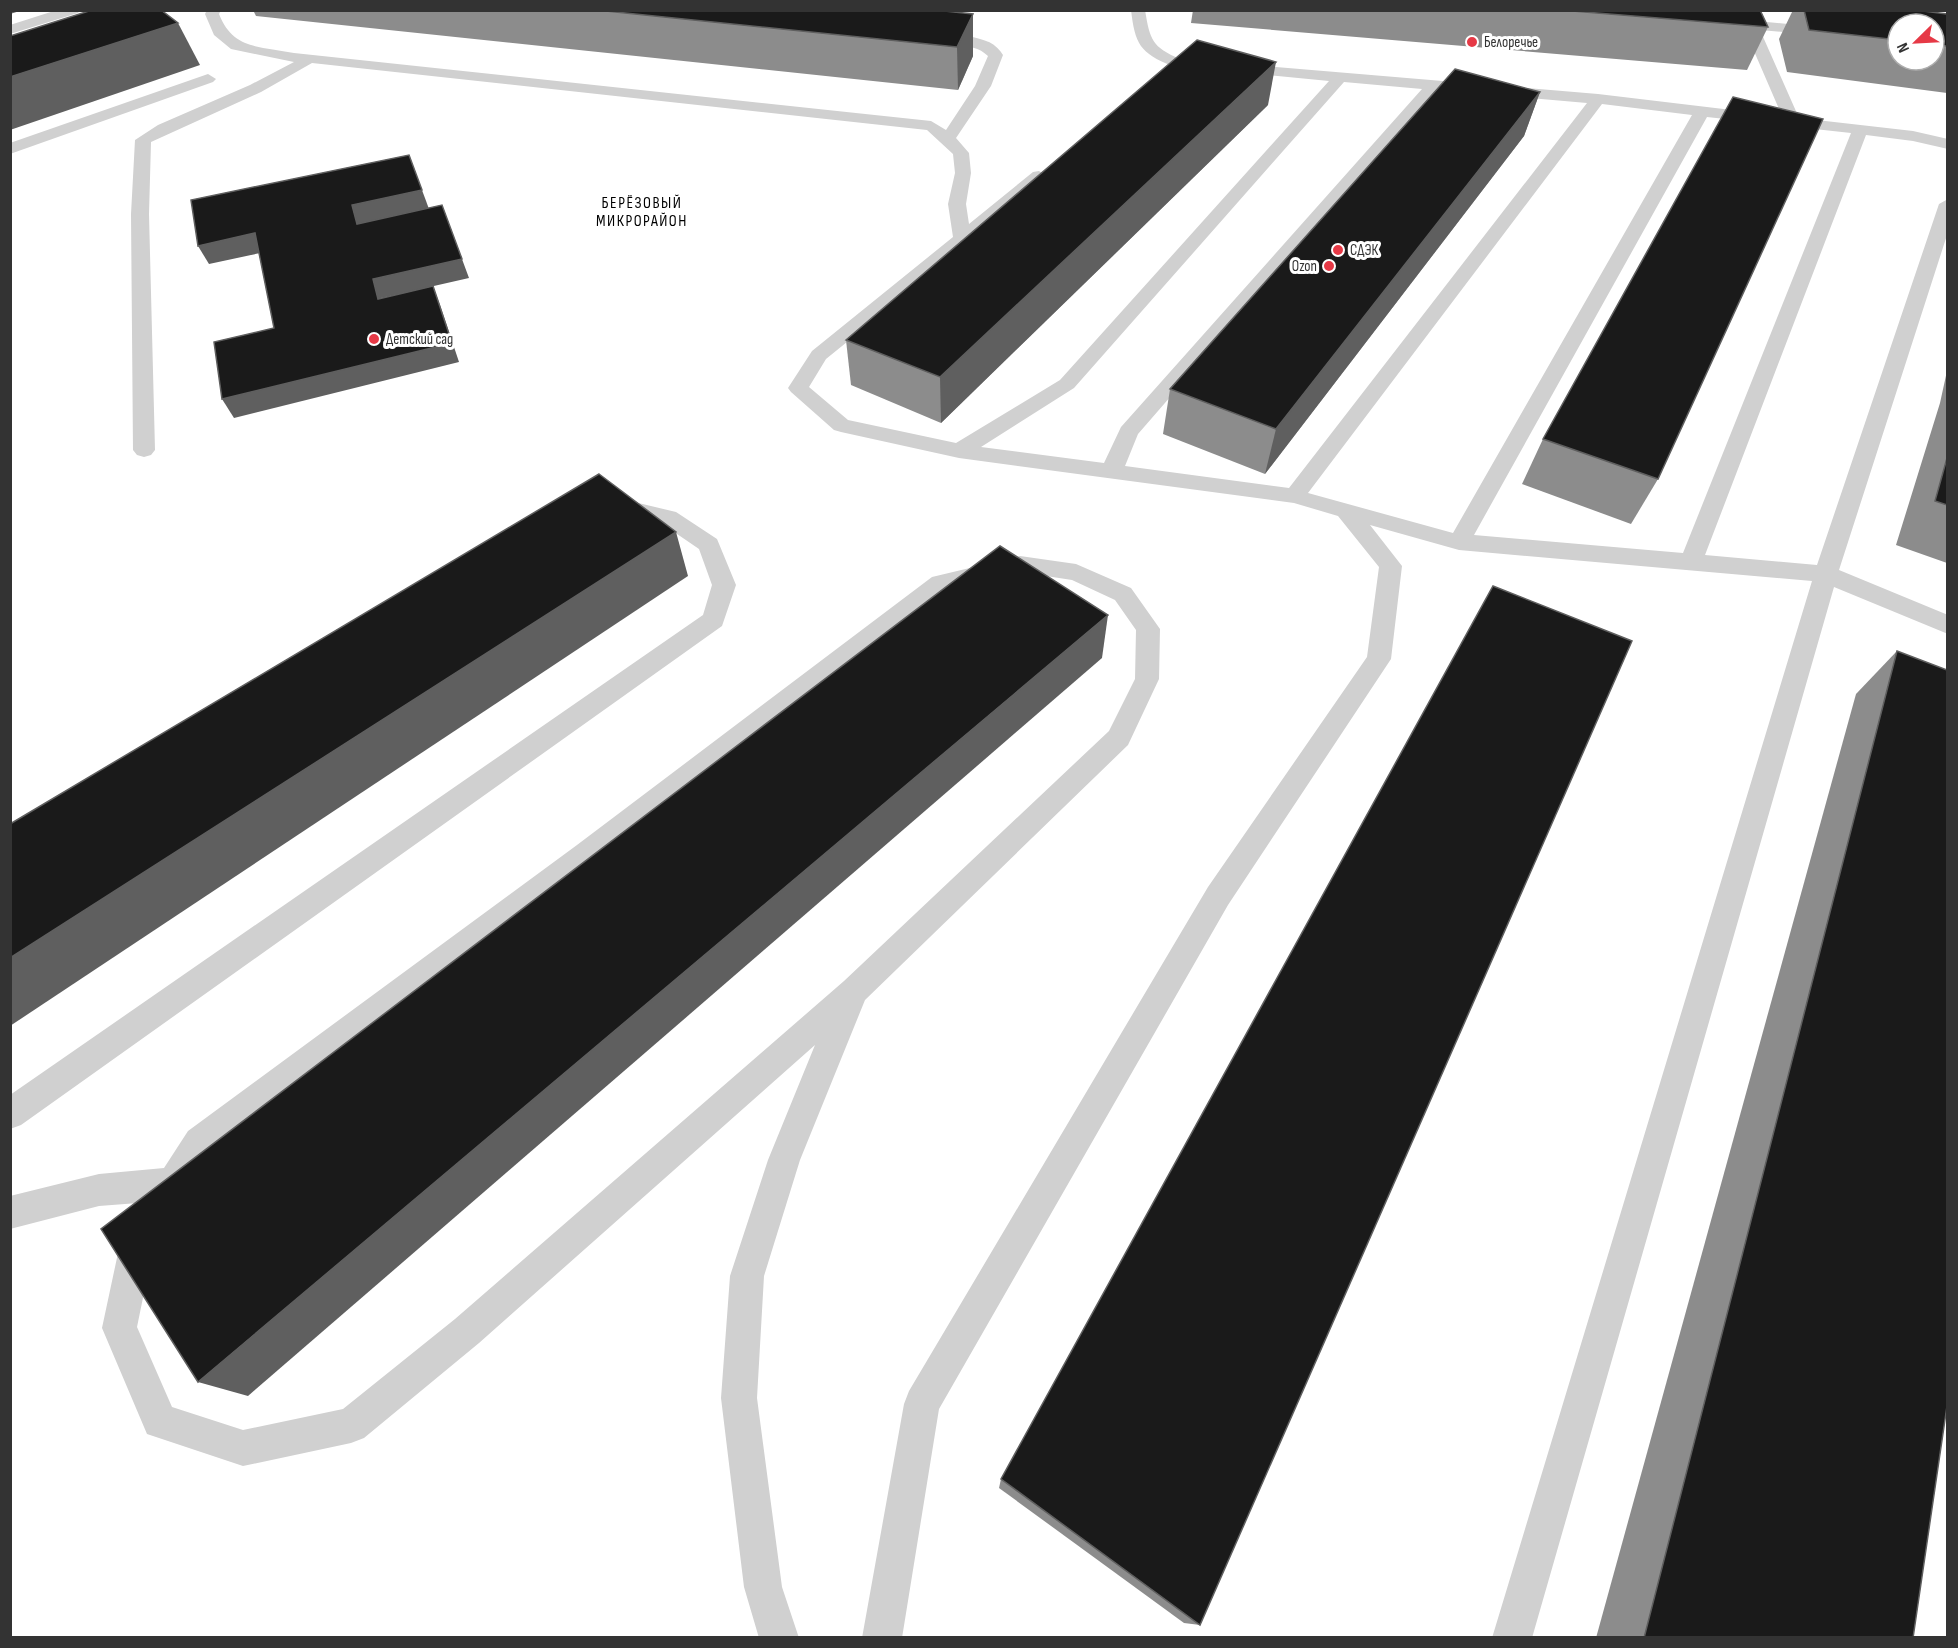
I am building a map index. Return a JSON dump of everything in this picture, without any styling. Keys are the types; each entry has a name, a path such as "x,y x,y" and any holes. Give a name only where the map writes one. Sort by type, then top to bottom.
{"lane":[{"path":"10,30 73,10"},
{"path":"214,10 212,14 219,32 236,46 309,59 931,126 961,153 963,173 957,204 962,240"},
{"path":"1138,10 1142,40 1154,53 1177,63 1598,99 1913,136 1947,144"},
{"path":"1747,17 1793,122"},
{"path":"1716,21 1747,17 1830,32"},
{"path":"924,36 972,41 991,48 996,55 983,86 948,139"},
{"path":"144,450 140,214 143,140 163,127 288,72 309,59"},
{"path":"1159,78 1177,63"},
{"path":"959,451 1067,384 1341,76"},
{"path":"10,149 208,79"},
{"path":"1111,473 1128,432 1433,85"},
{"path":"1294,496 1598,99"},
{"path":"1459,542 1702,111"},
{"path":"1691,562 1860,130"},
{"path":"1051,166 819,355 798,388 841,425 959,451 1294,496 1459,542 1826,574 1947,625"},
{"path":"1512,1638 1826,574 1947,204"},
{"path":"10,1114 714,620 724,585 709,545 668,517 630,508 590,519"},
{"path":"882,1638 922,1404 1218,896 1379,658 1391,566 1346,511"},
{"path":"1020,564 1076,572 1123,594 1148,629 1147,679 1119,738 854,992 467,1330 351,1425 243,1448 160,1420 118,1328 138,1240 199,1142 587,853 940,583 1020,564"},
{"path":"779,1638 763,1587 740,1398 747,1276 784,1160 825,1056 854,992"},
{"path":"10,1213 99,1190 173,1184"}],"building":[{"path":"92,10 161,10 178,23 10,77 10,36"},
{"path":"596,10 935,10 973,14 957,47"},
{"path":"1560,10 1760,10 1768,27"},
{"path":"1804,10 1931,12 1886,12 1886,39 1809,30"},
{"path":"1946,14 1947,14 1946,46"},
{"path":"1197,40 1276,62 940,377 846,340"},
{"path":"1455,69 1540,92 1276,429 1170,389"},
{"path":"1733,97 1823,119 1658,479 1543,439"},
{"path":"409,155 422,190 352,205 357,224 442,205 462,259 373,279 378,299 433,286 452,343 222,399 214,342 274,328 255,233 198,246 191,200"},
{"path":"1947,458 1947,505 1935,501"},
{"path":"599,474 676,532 10,958 10,824"},
{"path":"1000,546 1108,615 198,1382 101,1229"},
{"path":"1493,586 1632,641 1200,1625 1001,1479"},
{"path":"1897,651 1947,670 1947,1406 1913,1638 1644,1638"}],"place":[{"name":"Белоречье","path":"1472,42"},
{"name":"СДЭК","path":"1338,250"},
{"name":"Ozon","path":"1329,266"},
{"name":"Детский сад","path":"374,339"}],"district":[{"name":"БЕРЁЗОВЫЙ МИКРОРАЙОН","path":"642,212"}]}
